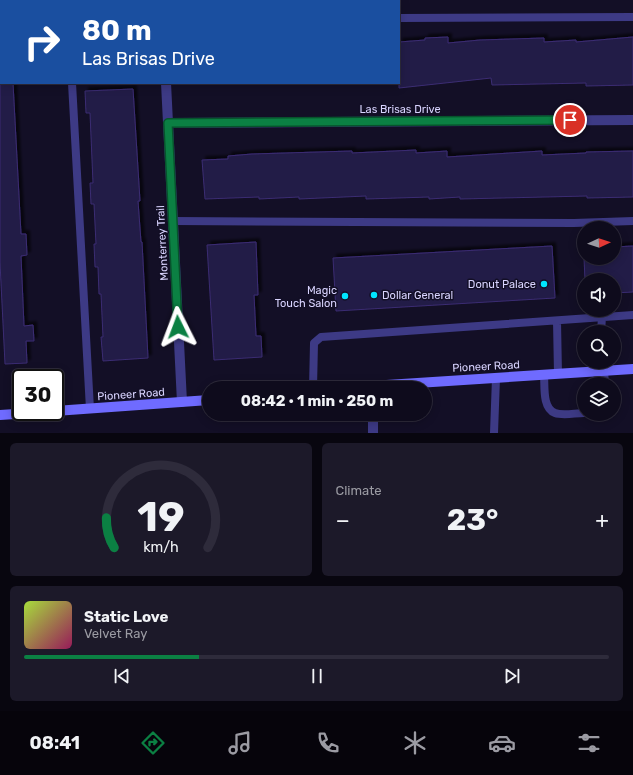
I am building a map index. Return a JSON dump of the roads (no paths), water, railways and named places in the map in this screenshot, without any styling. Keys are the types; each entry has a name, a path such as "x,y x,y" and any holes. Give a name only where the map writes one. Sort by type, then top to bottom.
{"main road":[{"name":"Pioneer Road","path":"432,383 558,374 595,369"},
{"name":"Pioneer Road","path":"621,369 633,369"},
{"name":"Pioneer Road","path":"64,410 202,401"},
{"path":"0,415 12,414"}],"street":[{"name":"Monterrey Trail","path":"166,84 182,402"},
{"name":"Las Brisas Drive","path":"168,123 633,120"},
{"path":"373,421 373,433"}],"lane":[{"path":"400,18 633,17"},
{"path":"72,84 90,409"},
{"path":"173,221 633,222"},
{"path":"621,316 633,315"},
{"path":"313,381 314,343 321,337 602,317 602,325"},
{"path":"557,320 558,374"},
{"path":"544,375 545,398 550,410 554,413 560,414 577,413"},
{"path":"494,433 496,378"}],"place":[{"name":"Donut Palace","path":"544,284"},
{"name":"Dollar General","path":"374,295"},
{"name":"Magic Touch Salon","path":"345,296"}]}
